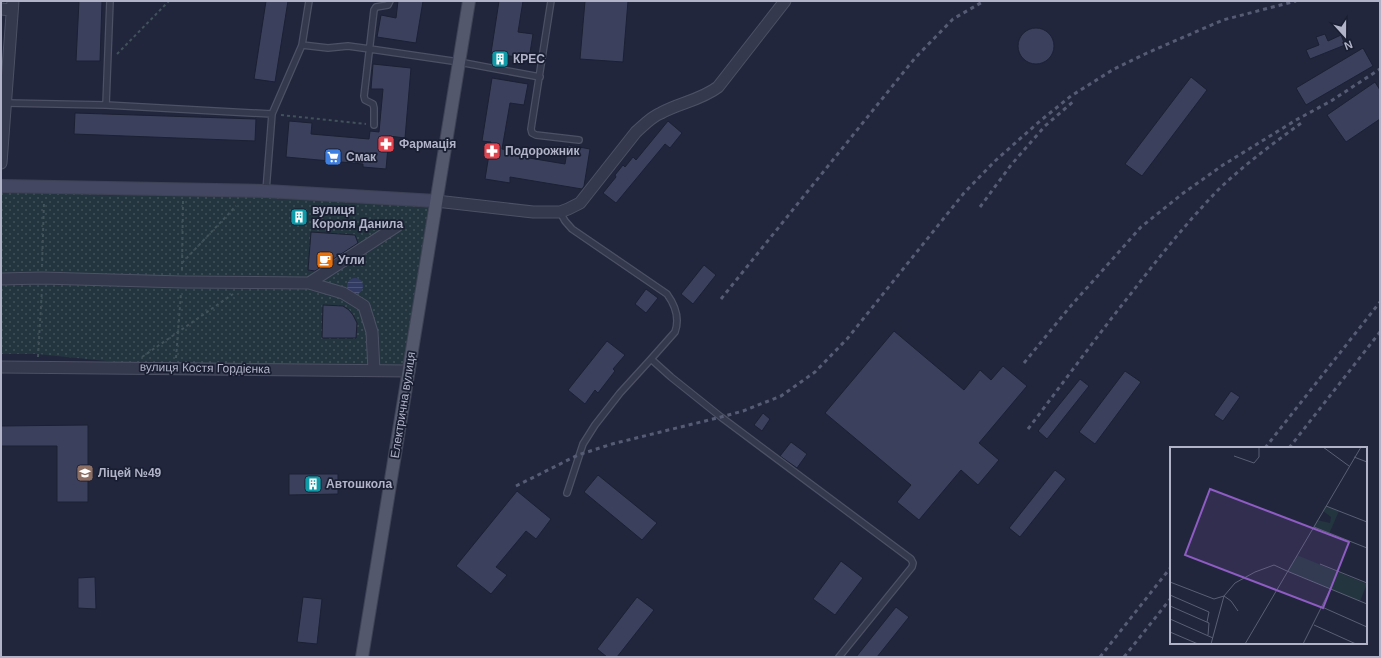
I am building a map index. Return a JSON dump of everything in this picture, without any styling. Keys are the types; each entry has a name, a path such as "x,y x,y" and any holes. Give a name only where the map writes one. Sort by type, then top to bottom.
{"main road":[{"name":"Електрична вулиця","path":"362,657 469,1"},
{"path":"1,186 266,191 436,201"}],"street":[{"path":"436,201 533,212 560,212 580,203 636,132 647,122 660,113 711,93 718,87 785,1"},
{"path":"1,163 6,102 9,7"},
{"path":"309,283 397,226"},
{"path":"1,279 42,278 182,282 309,283 343,293 364,306 372,332 374,370"},
{"name":"вулиця Костя Гордієнка","path":"1,367 409,371"}],"lane":[{"path":"106,105 110,1"},
{"path":"266,191 272,114 302,44 309,1"},
{"path":"374,125 373,104 365,100 364,96 374,10 376,7 388,5 390,1"},
{"path":"552,1 531,129 532,133 536,135 579,140"},
{"path":"302,44 328,48 348,46 459,62 540,76"},
{"path":"6,102 106,105 272,114"},
{"path":"560,212 565,222 572,229 667,294 672,302 678,320 675,332 620,393 582,444 568,493"},
{"path":"651,359 721,417 911,559 913,563 912,567 839,657"}],"path":[{"path":"108,64 169,1"},
{"path":"272,114 374,125"},
{"path":"182,263 236,206"},
{"path":"127,368 250,282"}],"shaded area":[{"path":"1,186 436,201 409,371 176,368 37,354 1,354"}],"water":[{"path":"352,278 358,278 363,283 361,292 358,294 352,294 347,289 347,283"}],"building":[{"path":"79,1 102,1 100,61 76,61"},
{"path":"266,1 288,1 275,82 254,79"},
{"path":"398,1 423,1 416,43 377,37 381,15 396,18"},
{"path":"499,1 523,1 518,32 533,34 529,59 491,53"},
{"path":"585,1 628,1 623,62 580,59"},
{"path":"1040,28 1049,33 1053,39 1053,53 1049,59 1040,64 1032,64 1023,59 1019,53 1018,42 1023,33 1029,29"},
{"path":"1325,34 1328,41 1341,35 1345,45 1310,59 1306,50 1319,45 1316,37"},
{"path":"1363,48 1373,66 1306,105 1296,88"},
{"path":"373,64 411,68 405,138 389,136 386,169 363,167 363,164 286,157 289,121 312,123 311,134 369,139 370,131 379,132 383,89 371,89"},
{"path":"1191,77 1207,90 1142,176 1125,164"},
{"path":"492,78 528,84 524,105 510,103 502,149 512,151 511,155 565,164 568,145 590,149 584,186 582,189 510,177 510,183 485,179 491,142 482,141"},
{"path":"1375,82 1380,90 1380,119 1346,142 1327,115"},
{"path":"75,113 256,119 255,141 74,134"},
{"path":"668,121 682,133 670,148 665,144 616,203 603,193 616,177 615,175 623,165 625,167 633,157 636,160"},
{"name":"Угли","path":"311,232 355,235 358,243 315,271 308,270"},
{"path":"704,265 716,275 693,304 681,294"},
{"path":"646,289 658,298 646,313 635,304"},
{"path":"323,305 343,306 349,310 357,323 356,338 322,338"},
{"path":"894,331 964,390 980,370 991,380 1003,366 1027,386 979,443 999,460 978,485 961,470 919,520 897,502 911,485 825,413"},
{"path":"607,341 625,355 613,369 615,371 598,393 595,390 585,404 568,390"},
{"path":"1125,371 1141,382 1095,444 1079,432"},
{"path":"1080,379 1089,386 1047,439 1038,431"},
{"path":"1231,391 1240,397 1223,421 1214,415"},
{"path":"763,413 770,419 762,431 754,425"},
{"path":"88,425 88,502 57,502 57,446 1,446 1,426"},
{"path":"791,442 807,454 797,468 780,456"},
{"path":"1055,470 1066,479 1020,537 1009,528"},
{"name":"Автошкола","path":"289,474 338,474 338,494 289,495"},
{"path":"598,475 657,523 642,540 584,492"},
{"path":"517,491 551,519 536,539 526,531 496,567 507,575 491,594 456,566"},
{"path":"841,561 863,578 835,615 813,599"},
{"path":"95,577 96,609 78,608 78,578"},
{"path":"303,597 322,599 317,644 297,642"},
{"path":"637,597 654,610 617,657 607,657 597,649"},
{"path":"896,607 909,617 877,657 856,657"}],"railway":[{"path":"721,299 915,58 953,19 984,1"},
{"path":"516,486 578,455 612,444 743,411 781,396 815,372 847,339 964,193 995,161 1071,96 1114,69 1223,20 1296,1"},
{"path":"1024,363 1069,308 1141,227 1182,194 1223,165 1296,120 1331,101 1380,69"},
{"path":"980,207 1011,165 1045,126 1075,100"},
{"path":"1028,429 1093,342 1196,214 1219,189 1239,171 1304,121"},
{"path":"1266,447 1380,302"},
{"path":"1290,447 1380,332"},
{"path":"1100,657 1170,568"},
{"path":"1124,657 1170,599"}],"place":[{"name":"КРЕС","path":"500,59"},
{"name":"Фармація","path":"386,144"},
{"name":"Подорожник","path":"492,151"},
{"name":"Смак","path":"333,157"},
{"name":"вулиця Короля Данила","path":"299,217"},
{"name":"Угли","path":"325,260"},
{"name":"Ліцей №49","path":"85,473"},
{"name":"Автошкола","path":"313,484"}]}
